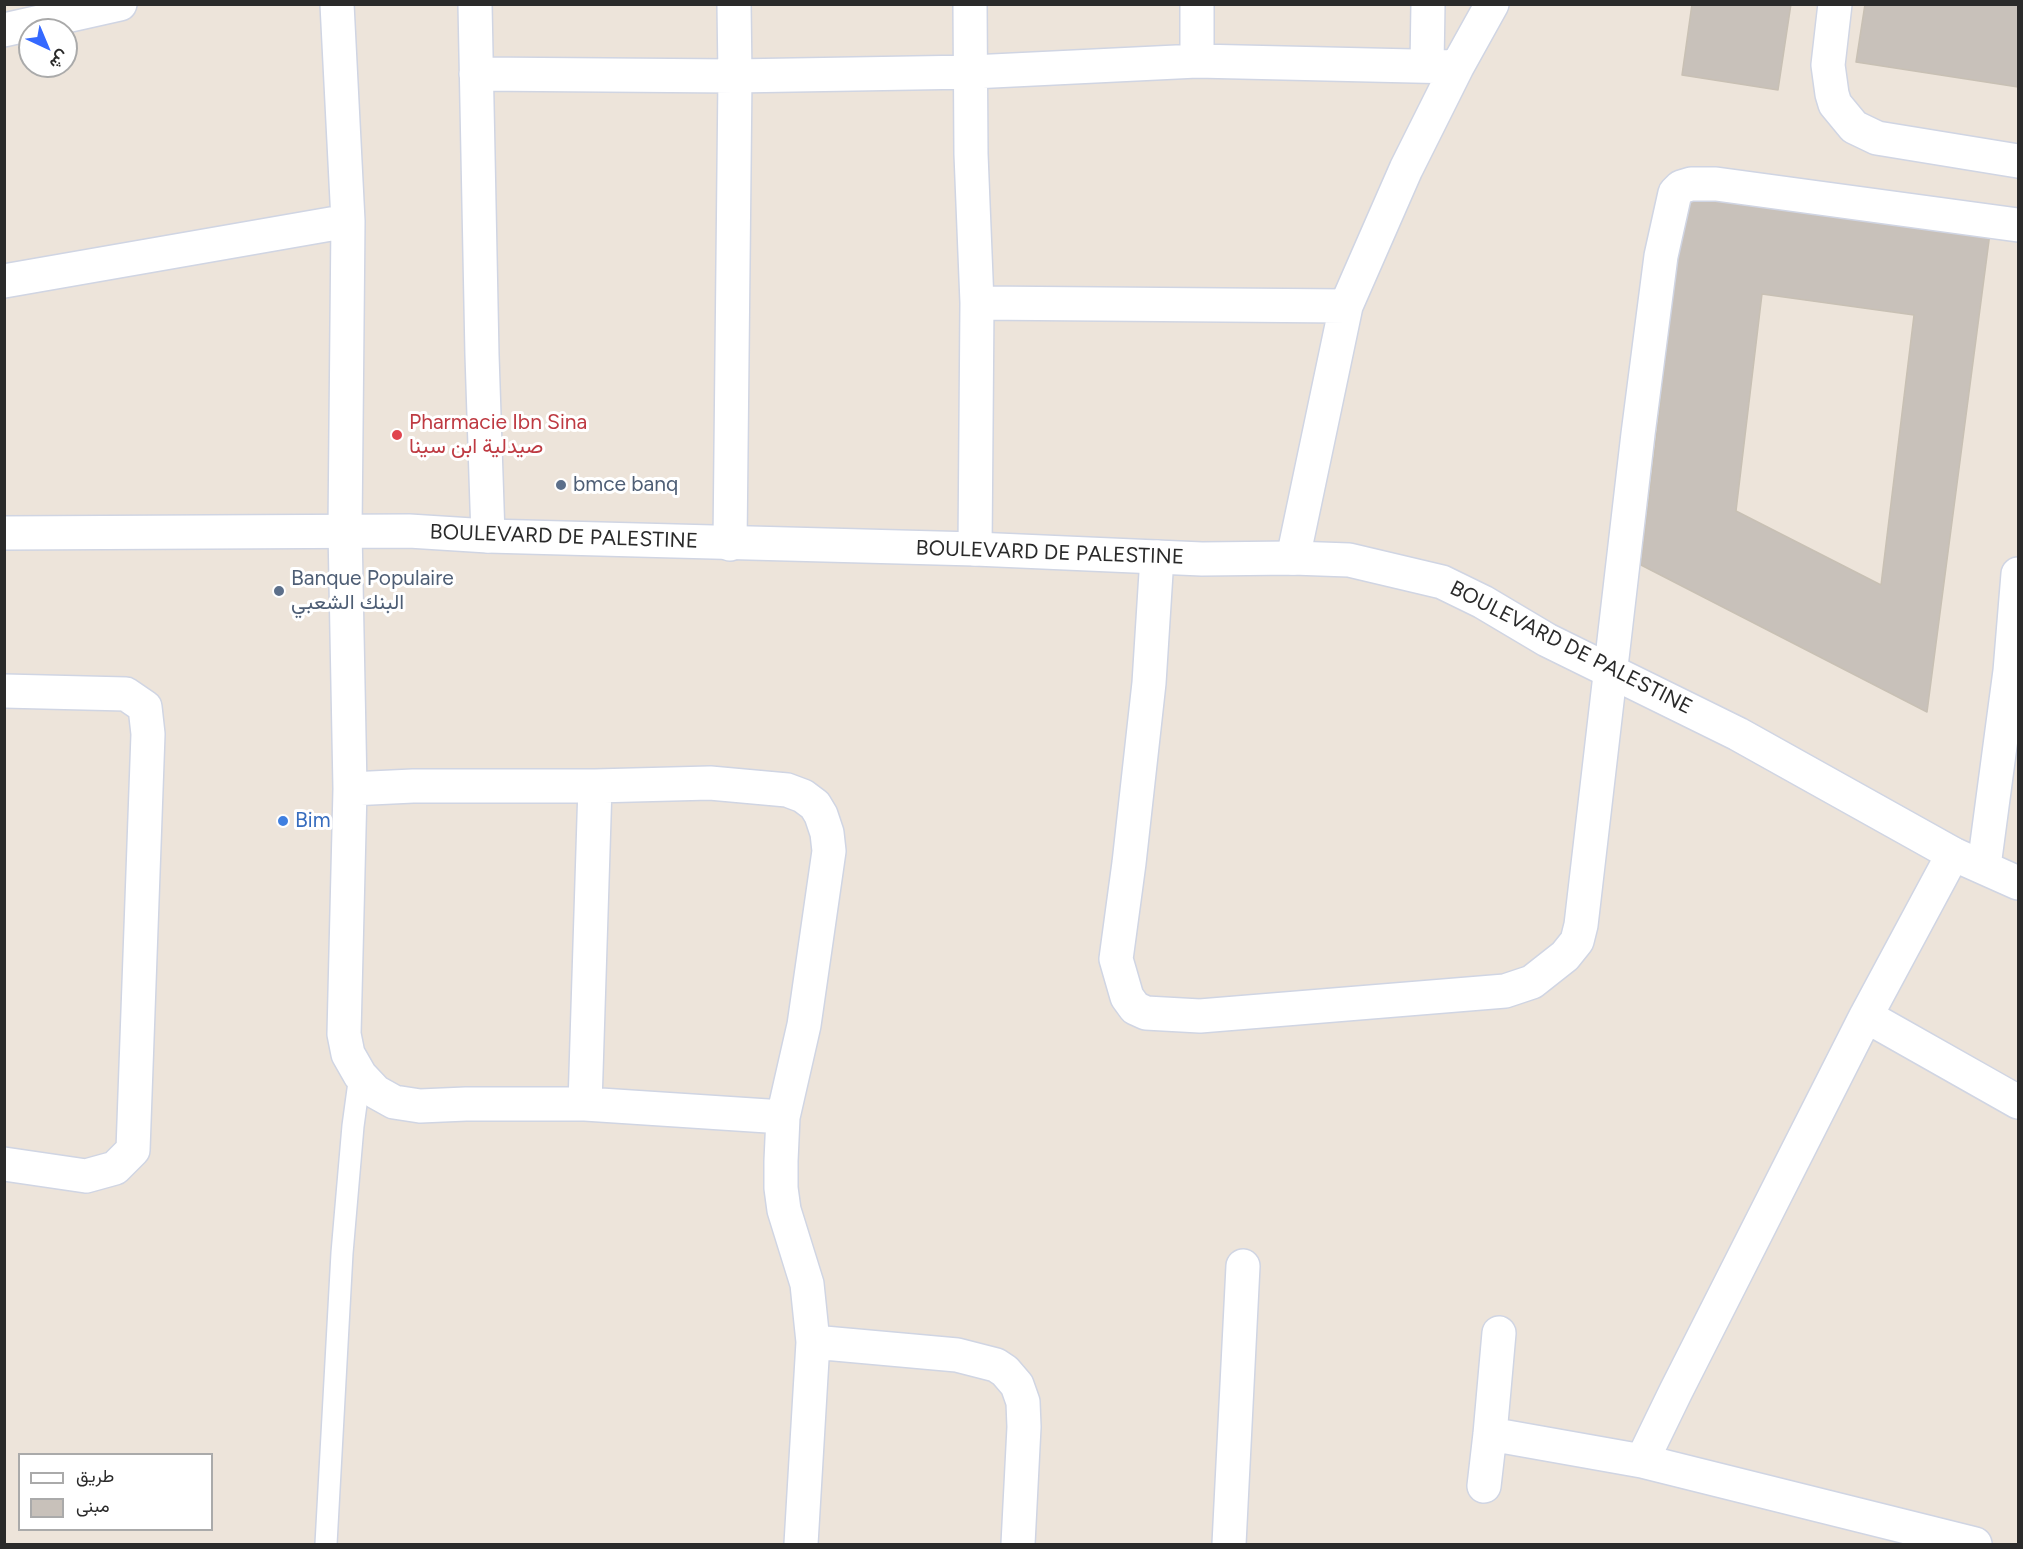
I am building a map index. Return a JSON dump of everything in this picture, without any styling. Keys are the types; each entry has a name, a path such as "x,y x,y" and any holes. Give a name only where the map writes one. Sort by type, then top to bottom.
{"street":[{"path":"4,30 120,4"},
{"path":"337,4 348,221 345,530 350,789 344,1034 348,1054 360,1075 376,1092 394,1102 420,1106 585,1104 783,1117"},
{"path":"474,4 488,536"},
{"path":"730,544 734,4"},
{"path":"970,4 971,154 977,303 975,549"},
{"path":"1197,4 1197,61"},
{"path":"1428,4 1442,66"},
{"path":"1293,558 1346,306 1406,169 1442,66 1492,4"},
{"path":"1835,4 1828,66 1832,94 1835,104 1854,127 1877,138 2019,161"},
{"path":"476,74 735,76 972,72 1197,61 1442,66"},
{"path":"1157,557 1149,683 1116,959 1127,997 1135,1008 1146,1013 1200,1016 1505,991 1532,982 1565,956 1577,941 1581,925 1661,256 1675,193 1681,187 1691,184 1716,184 2019,225"},
{"path":"4,281 348,221"},
{"path":"977,303 1346,306"},
{"name":"BOULEVARD DE PALESTINE","path":"4,533 409,531 730,544 975,549 1157,557 1349,560 1442,582 1483,602 1546,639 1738,734 1953,854 2019,883"},
{"path":"1984,867 2010,671 2019,574"},
{"path":"4,691 126,694 145,707 148,734 133,1150 115,1168 86,1176 4,1164"},
{"path":"350,789 412,786 595,786 710,783 787,790 803,796 821,815 827,833 829,851 804,1025 783,1117 781,1188 784,1210 807,1284 813,1342 801,1545"},
{"path":"585,1104 595,786"},
{"path":"1642,1461 1866,1017 1953,854"},
{"path":"1866,1017 2019,1102"},
{"path":"1229,1545 1243,1266"},
{"path":"1484,1486 1499,1333"},
{"path":"813,1342 957,1354 996,1365 1005,1371 1017,1385 1023,1402 1024,1427 1018,1545"},
{"path":"1490,1434 1642,1461 1975,1545"}],"lane":[{"path":"326,1545 342,1252 353,1126 360,1075"}],"building":[{"path":"1692,4 1791,4 1778,90 1682,75"},
{"path":"1865,4 2018,4 2018,87 1856,62"},
{"path":"1685,196 1990,233 1927,712 1641,565","holes":["1762,294 1914,315 1881,585 1736,511"]}],"place":[{"name":"Pharmacie Ibn Sina صيدلية ابن سينا","path":"397,435"},
{"name":"bmce banq","path":"561,485"},
{"name":"Banque Populaire البنك الشعبي","path":"279,591"},
{"name":"Bim","path":"283,821"}]}
